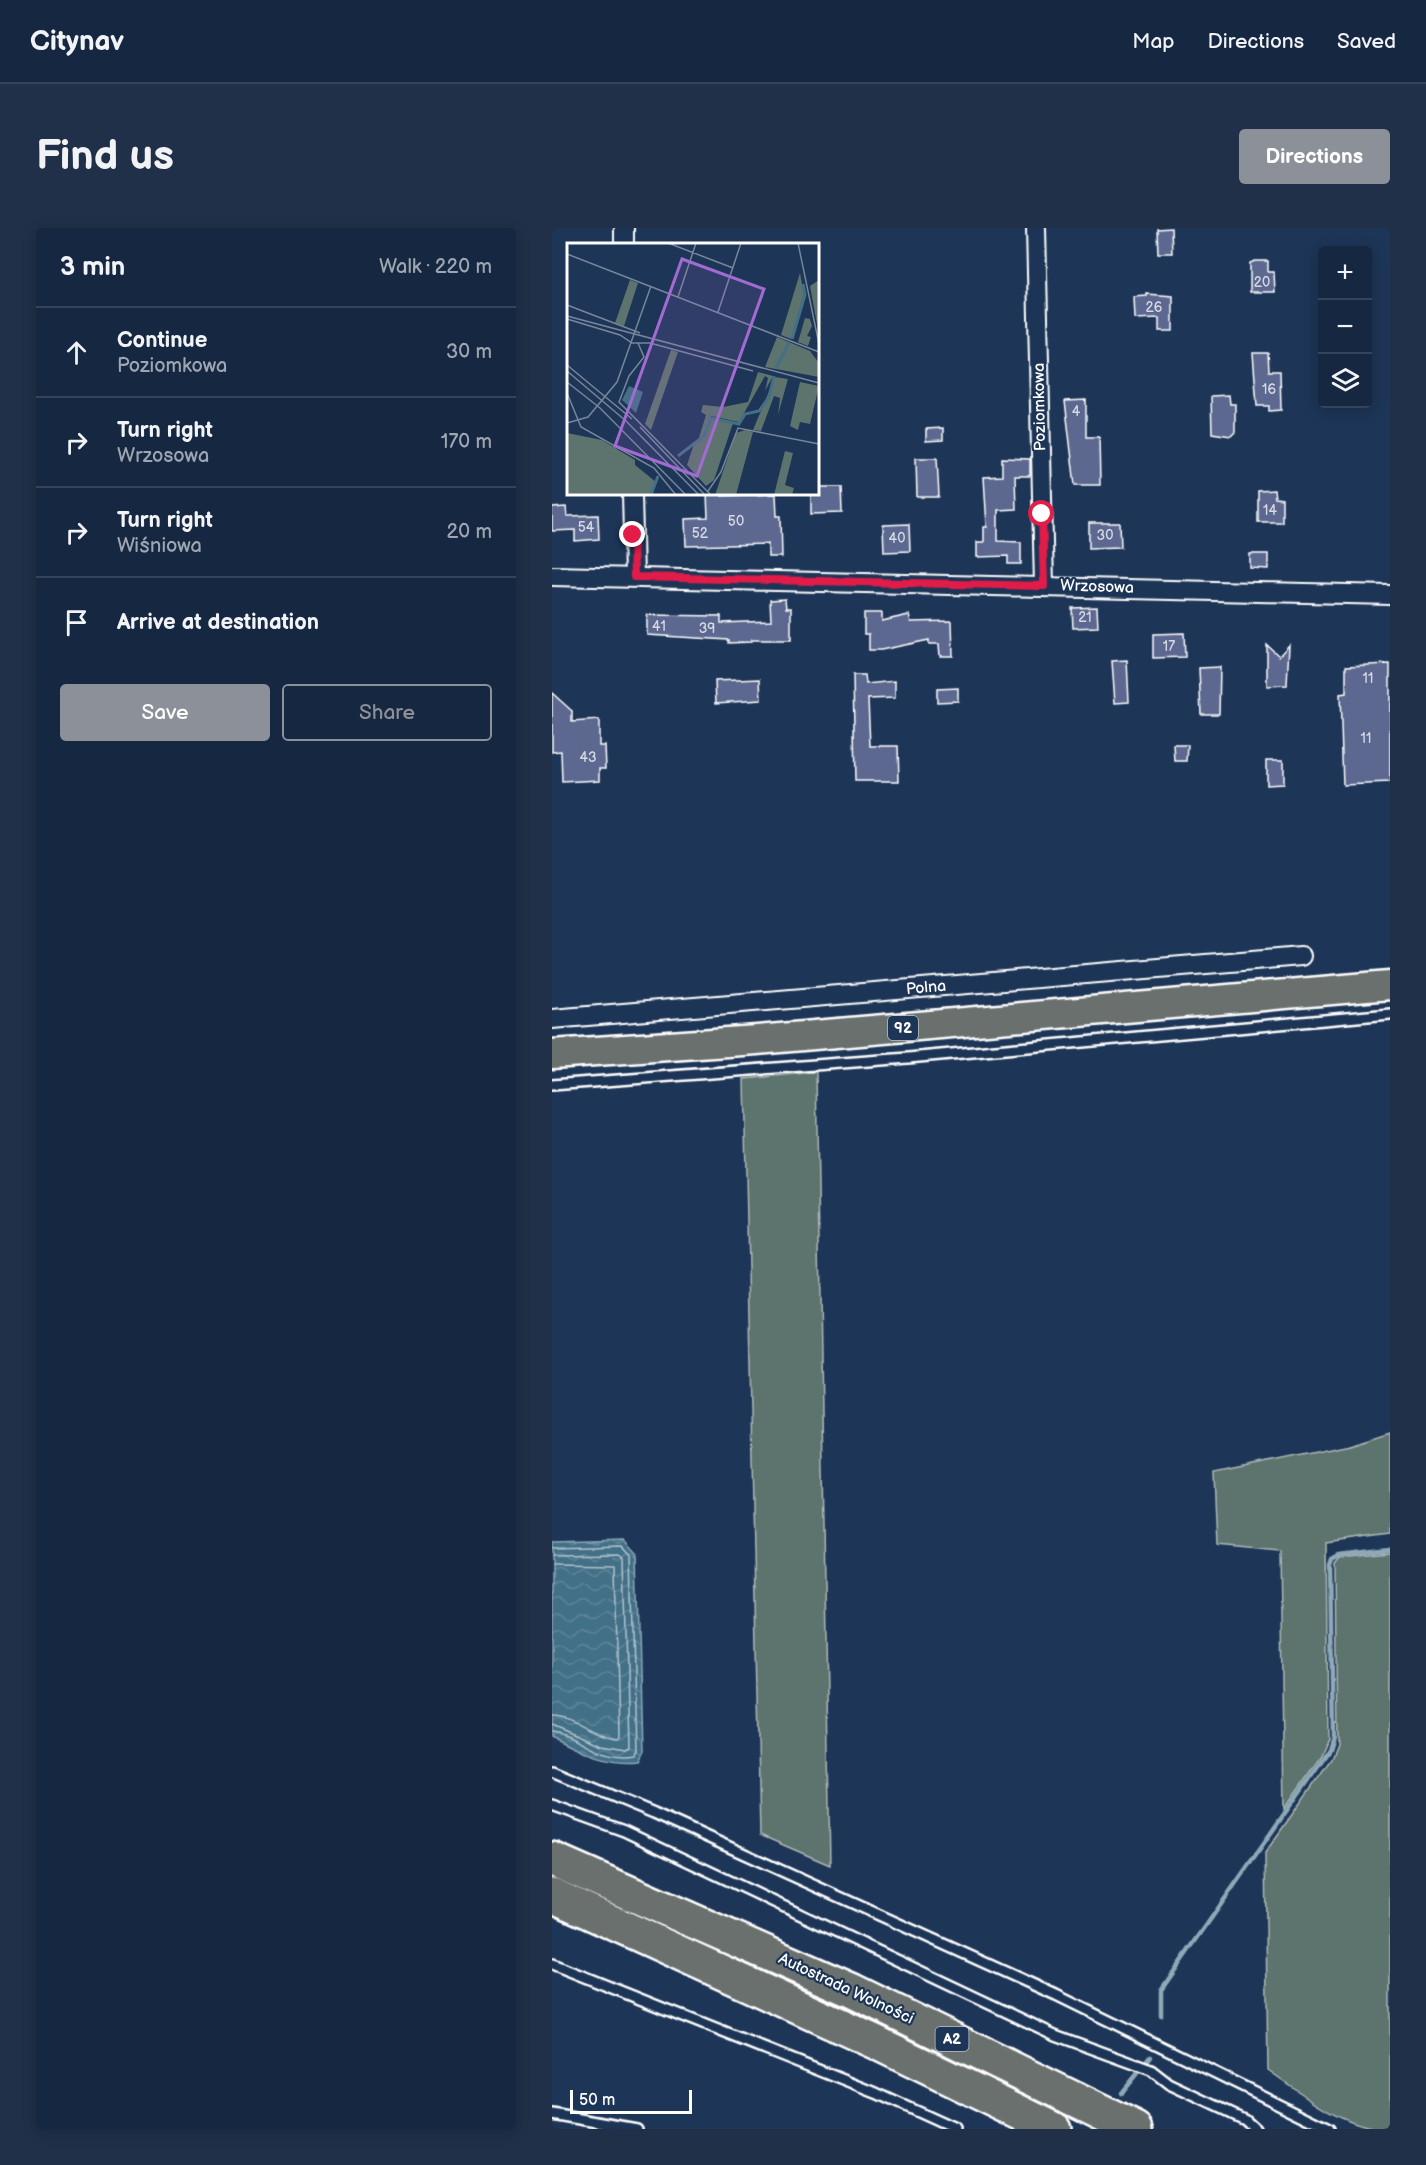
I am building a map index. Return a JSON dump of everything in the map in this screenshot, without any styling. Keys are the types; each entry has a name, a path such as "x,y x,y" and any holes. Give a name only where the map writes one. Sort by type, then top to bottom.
{"highway":[{"name":"Autostrada Wolności","path":"552,1859 854,1991 1136,2129"},
{"name":"A2","path":"552,1895 875,2042 1054,2129"}],"main road":[{"name":"92","path":"552,1054 757,1040 1390,985"}],"street":[{"name":"Poziomkowa","path":"1036,228 1044,586"},
{"path":"632,495 634,577"},
{"name":"Wrzosowa","path":"552,576 1390,595"},
{"name":"Polna","path":"552,1019 1301,956"}],"lane":[{"path":"552,1085 908,1058 1390,1014"},
{"path":"552,1771 654,1813 1056,1995 1330,2129"},
{"path":"552,1804 624,1831 1055,2035 1151,2070 1169,2084 1244,2119 1255,2129"},
{"path":"552,1964 876,2093 955,2129"},
{"path":"552,2114 637,2129"}],"green space":[{"path":"816,1072 830,1865 760,1835 744,1079"},
{"path":"1390,1432 1390,1534 1326,1543 1328,1739 1321,1756 1284,1809 1280,1551 1217,1545 1214,1473 1350,1445"},
{"path":"1390,1552 1390,2129 1373,2127 1341,2117 1311,2100 1268,2070 1265,1853 1331,1759 1337,1744 1335,1563 1340,1557"}],"water":[{"path":"625,1540 637,1553 642,1751 637,1761 626,1762 593,1755 552,1736 552,1542"}],"building":[{"path":"1171,228 1172,253 1158,253 1157,229"},
{"path":"1268,261 1268,272 1274,272 1275,292 1250,292 1250,263"},
{"path":"1147,294 1173,296 1173,331 1159,331 1159,318 1135,319 1134,297 1147,296"},
{"path":"1253,353 1268,353 1269,371 1280,371 1281,410 1269,411 1269,406 1257,406"},
{"path":"1229,395 1230,404 1235,404 1235,432 1231,436 1212,433 1211,396"},
{"path":"1086,400 1086,437 1099,437 1100,485 1075,485 1065,401"},
{"path":"943,428 943,440 926,441 926,429"},
{"path":"916,458 937,458 939,497 917,497"},
{"path":"1002,458 1030,459 1030,476 1015,476 1016,509 998,510 998,541 1021,542 1021,564 1008,564 1008,556 977,557 977,542 984,542 984,527 987,527 984,477 1002,476"},
{"path":"819,487 841,487 842,513 811,514 811,495 819,495"},
{"path":"1274,490 1275,498 1282,499 1282,522 1258,522 1258,491"},
{"path":"707,495 776,495 777,516 781,516 782,557 768,557 768,544 686,546 685,519 708,518"},
{"path":"566,507 567,516 598,515 599,539 575,541 575,530 552,531 552,508"},
{"path":"1089,523 1120,523 1121,547 1089,548"},
{"path":"909,524 910,551 884,552 883,525"},
{"path":"1250,554 1268,554 1268,569 1250,568"},
{"path":"785,599 786,608 791,608 791,640 751,640 751,642 729,643 729,640 647,635 647,615 721,616 721,623 771,621 770,600"},
{"path":"1097,607 1098,627 1073,628 1072,608"},
{"path":"864,613 882,613 882,621 909,615 911,622 952,621 953,656 940,656 939,644 929,644 929,640 881,650 869,650 869,634 864,634"},
{"path":"1184,633 1185,657 1153,658 1153,634"},
{"path":"1267,645 1279,656 1289,645 1287,685 1267,686"},
{"path":"1127,660 1129,702 1115,703 1112,661"},
{"path":"1390,664 1390,783 1343,785 1340,694 1346,693 1346,666"},
{"path":"1220,667 1219,714 1201,714 1199,668"},
{"path":"853,675 865,675 866,684 895,681 895,698 868,699 870,746 898,746 899,781 855,781"},
{"path":"760,679 761,700 716,703 715,681"},
{"path":"958,688 958,701 937,702 937,689"},
{"path":"552,693 572,711 572,722 599,720 599,746 605,746 606,768 600,768 600,780 562,782 561,751 552,752"},
{"path":"1174,745 1188,745 1187,761 1175,761"},
{"path":"1266,760 1283,760 1283,784 1266,785"}],"waterway":[{"path":"1161,2015 1161,1990 1329,1750 1333,1737 1330,1565 1332,1559 1339,1555 1390,1549"},
{"path":"1121,2093 1150,2057"}],"route":[{"path":"633,535 634,577 1044,586 1042,514"}]}
